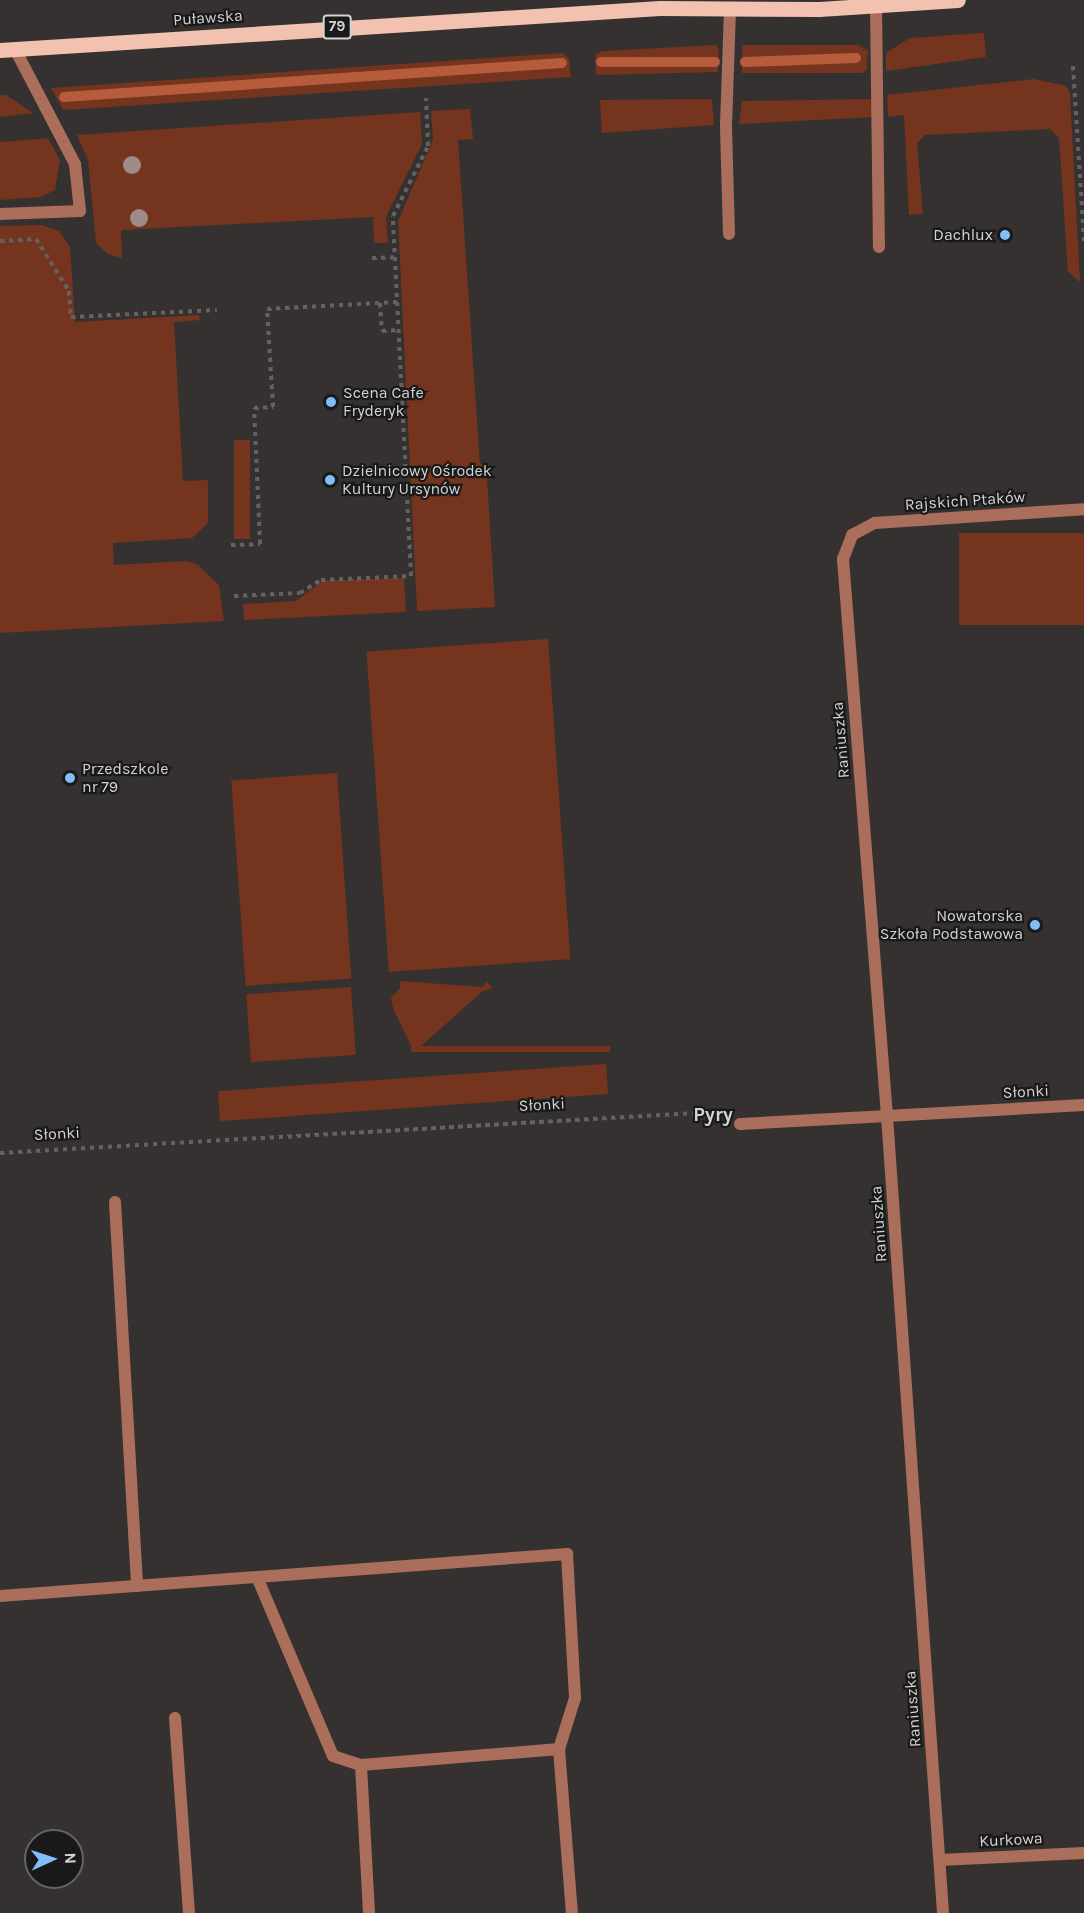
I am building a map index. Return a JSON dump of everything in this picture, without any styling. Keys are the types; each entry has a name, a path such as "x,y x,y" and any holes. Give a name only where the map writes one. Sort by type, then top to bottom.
{"main road":[{"name":"Puławska","path":"7,50 459,19 660,8 730,9 958,0"}],"street":[{"path":"876,5 879,247"},
{"path":"729,234 726,125 730,9"},
{"path":"0,214 80,211 75,164 7,50"},
{"name":"Rajskich Ptaków","path":"852,535 875,523 1084,509"},
{"name":"Raniuszka","path":"852,535 843,559 887,1116 943,1913"},
{"name":"Słonki","path":"740,1125 1084,1106"},
{"path":"116,1202 137,1586"},
{"path":"0,1596 567,1554 575,1698 559,1749 572,1913"},
{"path":"257,1577 333,1756 362,1766 559,1749"},
{"path":"175,1718 189,1913"},
{"path":"362,1766 369,1913"},
{"name":"Kurkowa","path":"940,1860 1084,1853"}],"path":[{"path":"1073,66 1084,243"},
{"path":"234,596 300,593 321,580 411,576 393,216 428,146 426,98"},
{"path":"0,241 36,239 69,291 71,317 218,310"},
{"path":"372,258 396,257"},
{"path":"231,545 260,543 254,408 273,407 267,309 398,302"},
{"path":"380,303 382,331 399,330"},
{"name":"Słonki","path":"0,1153 696,1113 740,1125"}],"shaded area":[{"path":"984,33 986,57 886,71 886,53 910,38"},
{"path":"716,45 719,51 718,72 596,75 595,55 602,51"},
{"path":"742,45 858,45 868,50 867,69 863,73 742,73"},
{"path":"563,53 569,59 571,77 63,110 51,88"},
{"path":"1034,79 1066,86 1070,93 1080,282 1068,272 1059,138 1050,129 925,135 917,143 923,214 909,215 904,115 888,117 887,95"},
{"path":"0,95 6,95 33,113 0,117"},
{"path":"712,99 714,125 602,133 600,100"},
{"path":"876,99 876,117 739,124 742,101"},
{"path":"470,109 473,139 458,140 480,464 486,462 495,607 417,611 398,221 433,140 431,111"},
{"path":"420,112 422,144 386,217 388,243 374,243 373,217 121,230 122,258 108,254 96,243 88,160 77,135"},
{"path":"48,138 60,160 55,190 41,197 0,200 0,142"},
{"path":"42,225 59,231 70,247 75,322 199,315 200,320 174,322 183,481 208,480 208,523 192,538 113,543 114,565 187,561 198,565 219,585 224,621 0,633 0,226"},
{"path":"234,440 250,440 250,539 234,539"},
{"path":"959,533 1084,533 1084,625 959,625"},
{"path":"404,578 406,612 244,620 243,604 296,601 323,581"},
{"path":"548,639 570,959 389,972 366,652"},
{"path":"337,773 351,978 246,986 231,780"},
{"path":"400,981 482,987 487,982 493,988 483,991 420,1047 412,1048 393,1008 391,998 400,988"},
{"path":"351,987 356,1055 251,1062 246,994"},
{"path":"411,1046 610,1046 610,1052 411,1052"},
{"path":"606,1064 608,1094 220,1121 218,1091"}],"waterway":[{"path":"745,62 856,58"},
{"path":"601,62 715,62"},
{"path":"64,97 562,63"}],"place":[{"name":"Dachlux","path":"1005,235"},
{"name":"Scena Cafe Fryderyk","path":"331,402"},
{"name":"Dzielnicowy Ośrodek Kultury Ursynów","path":"330,480"},
{"name":"Przedszkole nr 79","path":"70,778"},
{"name":"Nowatorska Szkoła Podstawowa","path":"1035,925"}],"district":[{"name":"Pyry","path":"713,1114"}]}
